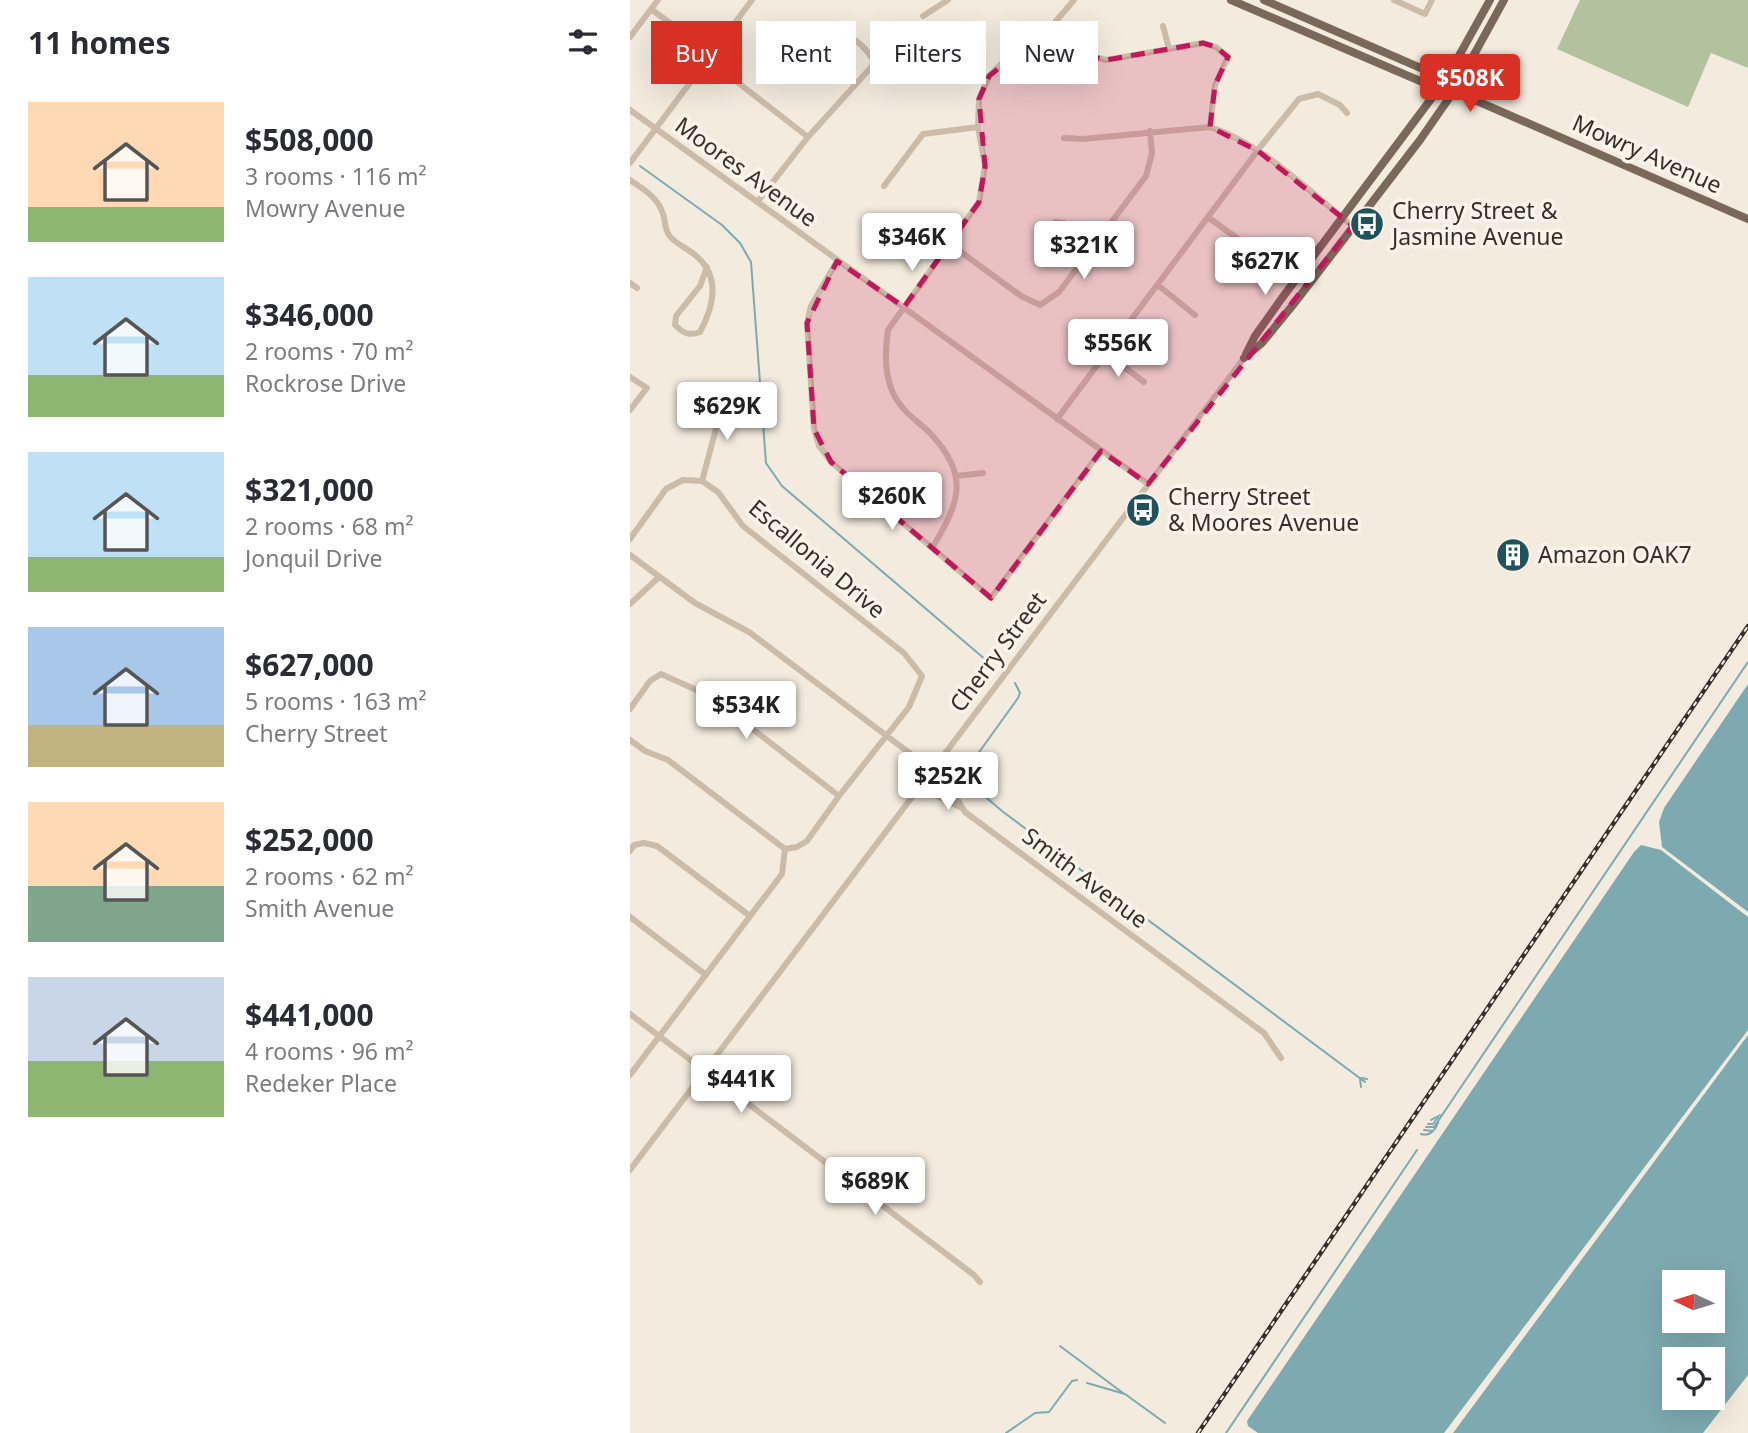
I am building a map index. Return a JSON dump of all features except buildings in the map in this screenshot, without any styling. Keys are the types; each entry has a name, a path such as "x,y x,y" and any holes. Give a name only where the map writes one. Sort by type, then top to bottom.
{"main road":[{"name":"Mowry Avenue","path":"1233,0 1439,89 1454,91 1748,219"},
{"path":"1264,0 1446,79 1454,91"},
{"name":"Cherry Street","path":"1244,358 1255,336 1446,79 1490,0"},
{"name":"Cherry Street","path":"1244,358 1275,328 1454,91 1504,0"}],"street":[{"path":"630,37 658,0"},
{"path":"736,21 752,0"},
{"path":"923,16 948,0"},
{"path":"1056,21 1074,0"},
{"path":"1394,0 1425,13 1432,0"},
{"path":"651,9 667,21"},
{"path":"1163,26 1169,49"},
{"path":"856,39 875,63 856,84"},
{"path":"1098,58 1106,60 1203,43 1216,47 1228,57 1215,85 1210,127"},
{"path":"932,548 951,518 956,501 956,476 946,451 901,406 889,383 885,355 888,330 979,202 985,166 978,127 979,99 989,76 1000,65"},
{"path":"630,163 689,84"},
{"path":"740,84 808,136"},
{"path":"758,201 808,136 856,84"},
{"path":"1057,419 1299,99 1318,94 1340,105 1348,113"},
{"name":"Moores Avenue","path":"630,110 1148,484"},
{"path":"884,186 923,134 978,127"},
{"path":"1064,138 1083,139 1210,127 1228,132 1258,151 1353,226"},
{"path":"950,244 1021,296 1040,305 1059,292 1146,176 1152,153 1150,131"},
{"path":"630,180 654,197 663,213 668,235 707,267 714,291 710,313 700,332 691,335 676,325 676,316 700,286 707,267"},
{"path":"1209,218 1248,247"},
{"path":"1085,257 1052,231 1055,222 1064,223 1095,244"},
{"path":"837,261 811,306 807,323 814,429 819,446 831,461 990,598 1101,451"},
{"path":"630,283 637,288"},
{"path":"1158,286 1195,315"},
{"path":"1107,354 1144,382"},
{"name":"Cherry Street","path":"630,1170 1244,358"},
{"path":"630,377 647,388 630,410"},
{"path":"630,539 666,489 683,480 702,481 725,395"},
{"path":"956,476 983,473"},
{"name":"Escallonia Drive","path":"702,481 718,492 743,526 904,653 922,676 909,707 887,736"},
{"name":"Smith Avenue","path":"630,555 695,603 749,632 932,770 946,781 960,807 1264,1032 1281,1058"},
{"path":"630,604 659,577"},
{"path":"630,709 650,681 660,674 710,696 839,796"},
{"path":"630,740 645,751 668,760 785,849 797,847 807,841 887,736"},
{"path":"916,792 936,795 960,807"},
{"path":"630,851 634,845 644,842 657,846 750,916"},
{"path":"630,1075 782,874 785,849"},
{"path":"630,917 706,975"},
{"path":"630,1014 974,1275 979,1282"}],"highlighted area":[{"path":"1051,27 1075,52 1106,60 1203,43 1216,47 1228,57 1215,85 1210,127 1258,151 1353,226 1148,484 1101,451 991,598 831,462 814,429 807,323 837,261 904,307 979,202 985,166 979,99 989,76"}],"green space":[{"path":"1580,0 1748,0 1748,68 1711,53 1688,107 1557,49"}],"water":[{"path":"1748,684 1748,912 1662,847 1659,822 1664,808"},
{"path":"1641,845 1661,850 1748,917 1748,1030 1444,1433 1258,1433 1248,1426 1247,1421"},
{"path":"1748,1035 1748,1375 1725,1405 1725,1347 1662,1347 1662,1410 1721,1410 1703,1433 1453,1433"}],"waterway":[{"path":"640,166 722,225 740,243 751,262 766,463 782,486 993,666"},
{"path":"1426,1127 1434,1127 1748,662"},
{"path":"1015,683 1020,693 1018,698 967,769 968,782 1002,811 1365,1082"},
{"path":"1361,1078 1367,1079"},
{"path":"1360,1079 1361,1087"},
{"path":"1431,1120 1440,1115"},
{"path":"1428,1124 1433,1124 1438,1117"},
{"path":"1421,1134 1433,1131 1439,1119"},
{"path":"1424,1130 1433,1131"},
{"path":"1226,1433 1417,1150"},
{"path":"1060,1346 1123,1393"},
{"path":"1006,1433 1035,1413 1049,1412 1072,1381 1077,1380"},
{"path":"1087,1383 1125,1394 1165,1423"}],"railway":[{"path":"1198,1433 1748,626"}],"place":[{"name":"Cherry Street & Jasmine Avenue","path":"1367,224"},
{"name":"Cherry Street & Moores Avenue","path":"1143,510"},
{"name":"Amazon OAK7","path":"1513,555"}]}
